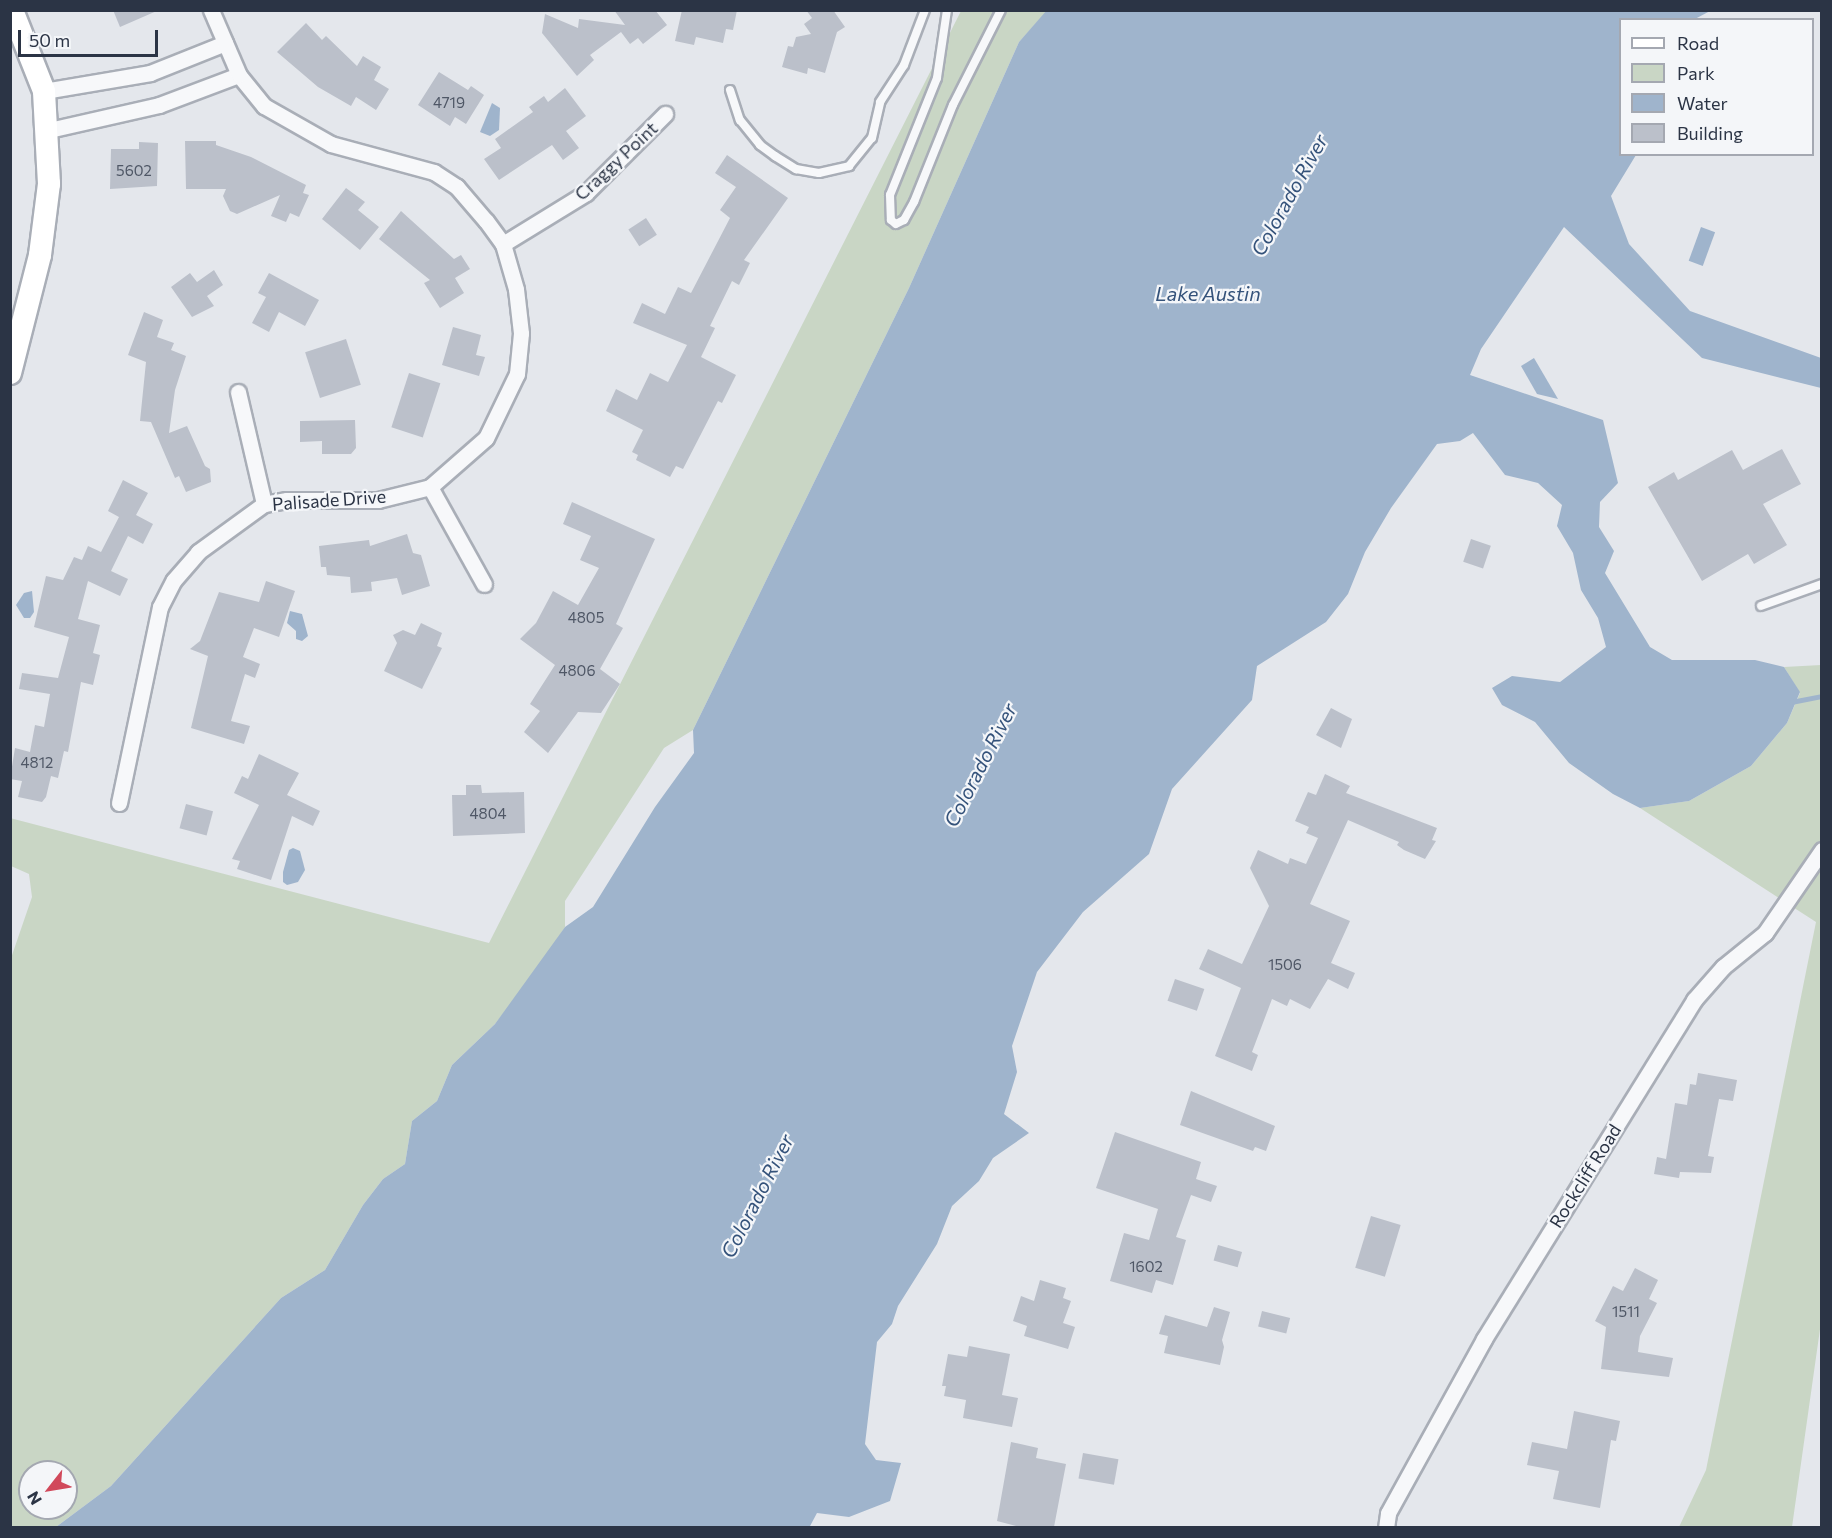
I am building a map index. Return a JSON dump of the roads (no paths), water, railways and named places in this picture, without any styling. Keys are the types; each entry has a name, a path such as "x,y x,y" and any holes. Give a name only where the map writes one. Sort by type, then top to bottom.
{"main road":[{"path":"10,373 40,255 49,184 49,130 44,91 12,10"}],"street":[{"name":"Palisade Drive","path":"119,803 160,607 174,580 198,552 264,504 287,500 378,500 430,487 486,438 517,374 519,311 504,244 457,187 434,172 331,144 303,131 264,106 239,75 212,10"},
{"path":"44,91 150,73 225,43"},
{"path":"49,130 159,105 239,75"},
{"name":"Craggy Point","path":"504,244 586,193 665,114"},
{"path":"238,392 264,504"},
{"path":"430,487 483,584"},
{"name":"Rockcliff Road","path":"1386,1527 1388,1513 1484,1339 1694,1000 1724,967 1765,933 1821,850"}],"lane":[{"path":"730,90 740,120 760,146 775,156 796,169 819,173 849,166 872,138 879,102 904,65 925,10"},
{"path":"947,10 937,78 890,195 891,220 896,224 904,220 914,202 953,105 1001,10"},
{"path":"1761,606 1821,584"}],"water":[{"name":"Lake Austin","path":"1047,10 1710,11 1697,18 1619,18 1619,156 1635,156 1611,196 1629,244 1690,311 1821,358 1821,388 1702,358 1564,227 1481,349 1470,375 1603,420 1618,483 1600,502 1599,527 1614,551 1605,573 1650,647 1672,660 1755,660 1784,667 1800,692 1787,723 1751,766 1689,801 1640,808 1613,794 1569,763 1535,722 1502,705 1492,688 1512,676 1560,682 1606,647 1598,618 1581,590 1573,553 1557,526 1562,505 1538,483 1505,475 1473,433 1460,441 1437,444 1391,508 1365,552 1348,594 1326,622 1257,666 1252,700 1172,789 1149,854 1083,912 1037,972 1012,1046 1017,1072 1004,1114 1029,1133 993,1158 979,1181 952,1206 937,1244 898,1306 892,1324 877,1342 865,1444 876,1460 901,1463 890,1501 849,1517 817,1513 809,1528 56,1527 65,1520 78,1520 78,1511 111,1486 281,1298 325,1270 363,1205 383,1179 405,1164 412,1121 437,1101 452,1065 495,1024 565,927 593,907 655,807 694,753 693,730 909,288 1019,42"},
{"path":"492,103 500,108 499,130 490,136 480,132"},
{"path":"1701,227 1715,232 1703,266 1689,261"},
{"path":"1534,358 1558,399 1537,394 1521,366"},
{"path":"32,591 34,612 30,618 24,618 16,605 24,593"},
{"path":"290,611 302,614 308,636 302,641 296,639 296,631 287,623"},
{"path":"293,848 300,851 305,870 298,882 287,885 283,882 283,872 289,850"}],"waterway":[{"path":"1791,702 1822,696"}],"water label":[{"name":"Colorado River","path":"1289,195"},
{"name":"Colorado River","path":"980,765"},
{"name":"Colorado River","path":"757,1196"}]}
